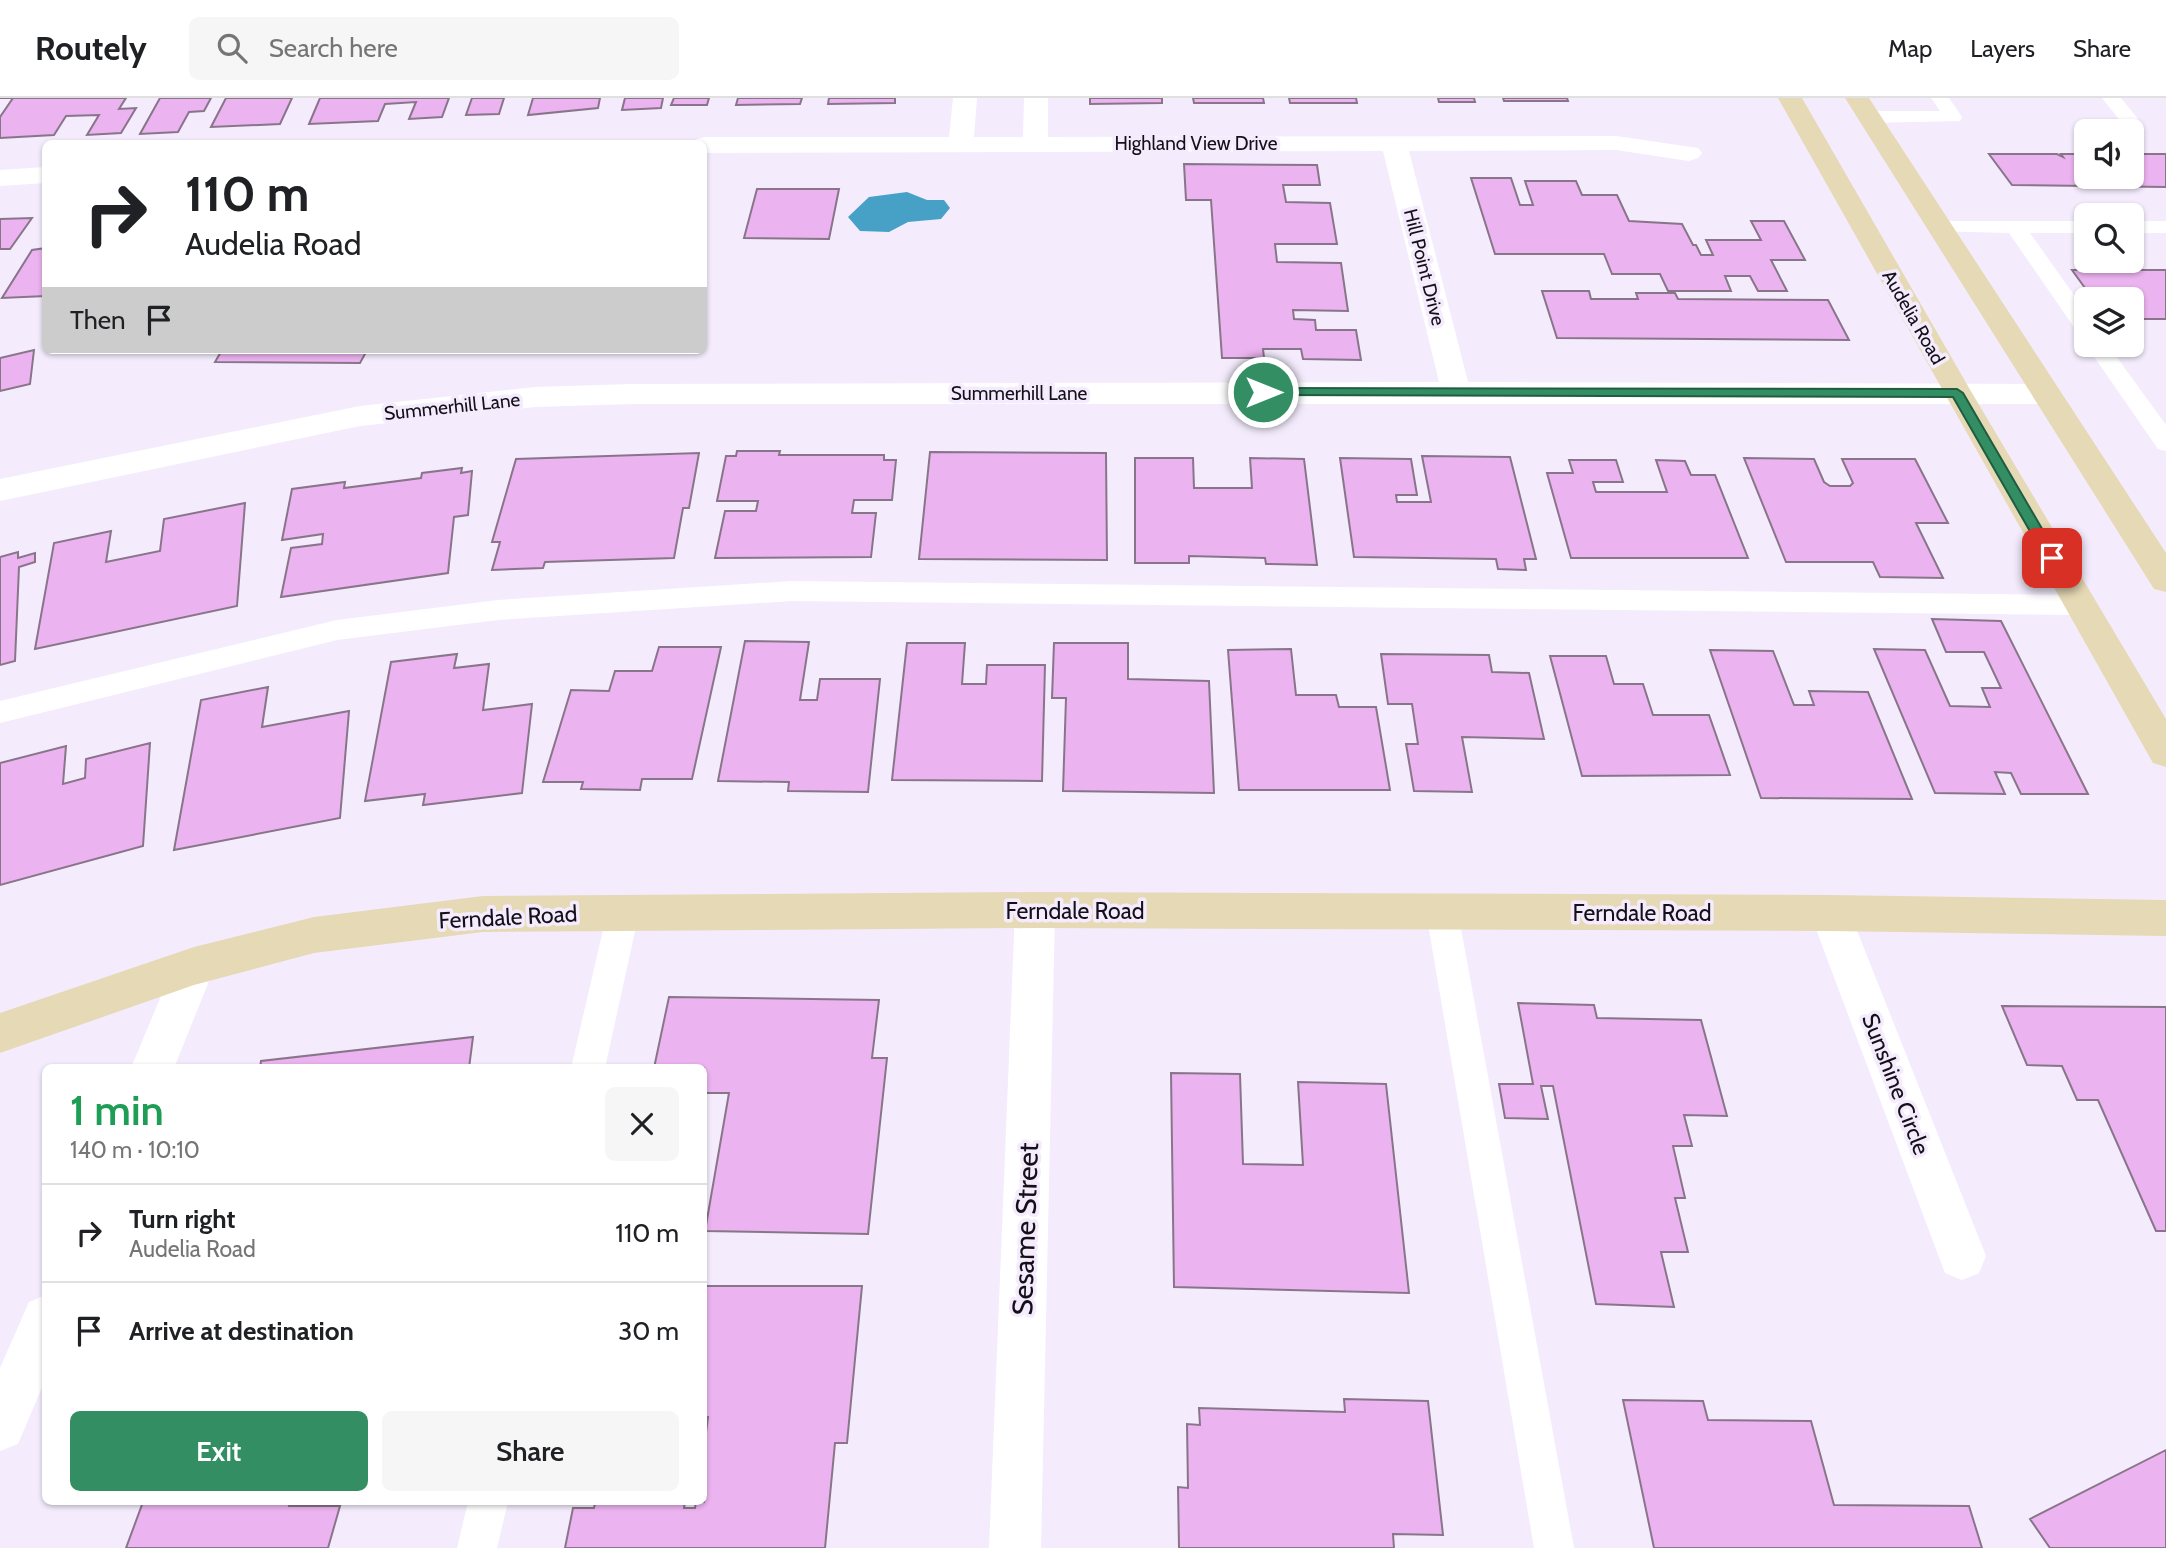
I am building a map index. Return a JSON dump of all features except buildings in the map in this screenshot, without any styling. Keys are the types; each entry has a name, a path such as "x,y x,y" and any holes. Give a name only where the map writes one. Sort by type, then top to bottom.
{"main road":[{"name":"Audelia Road","path":"1790,98 1957,393 2166,752"},
{"path":"1862,107 1942,227 2166,580"},
{"name":"Ferndale Road","path":"0,1033 194,966 314,934 483,914 1035,911 1830,913 2166,918"}],"street":[{"path":"961,143 965,98"},
{"path":"1035,143 1036,98"},
{"name":"Hill Point Drive","path":"1394,143 1455,392"},
{"name":"Highland View Drive","path":"707,145 1616,143 1689,153"},
{"path":"0,178 42,175"},
{"name":"Summerhill Lane","path":"0,490 360,416 535,397 632,394 1455,392 2046,394"},
{"name":"Sesame Street","path":"1015,1548 1035,911"},
{"name":"Sunshine Circle","path":"1830,913 1962,1255"},
{"path":"154,1064 194,966"},
{"path":"0,1426 42,1328"}],"lane":[{"path":"1862,107 1953,117 1940,98"},
{"path":"2111,98 2129,119"},
{"path":"1942,227 2074,227"},
{"path":"2015,227 2074,311"},
{"path":"2144,227 2166,227"},
{"path":"2105,357 2166,443"},
{"path":"0,712 337,630 498,610 792,591 2080,605"},
{"path":"1442,912 1554,1548"},
{"path":"589,1064 623,913"},
{"path":"477,1548 487,1505"}],"water":[{"path":"907,192 927,200 944,200 950,208 941,219 908,222 889,232 860,231 848,217 869,197"}],"route":[{"path":"1263,392 1957,393 2052,558"}]}
